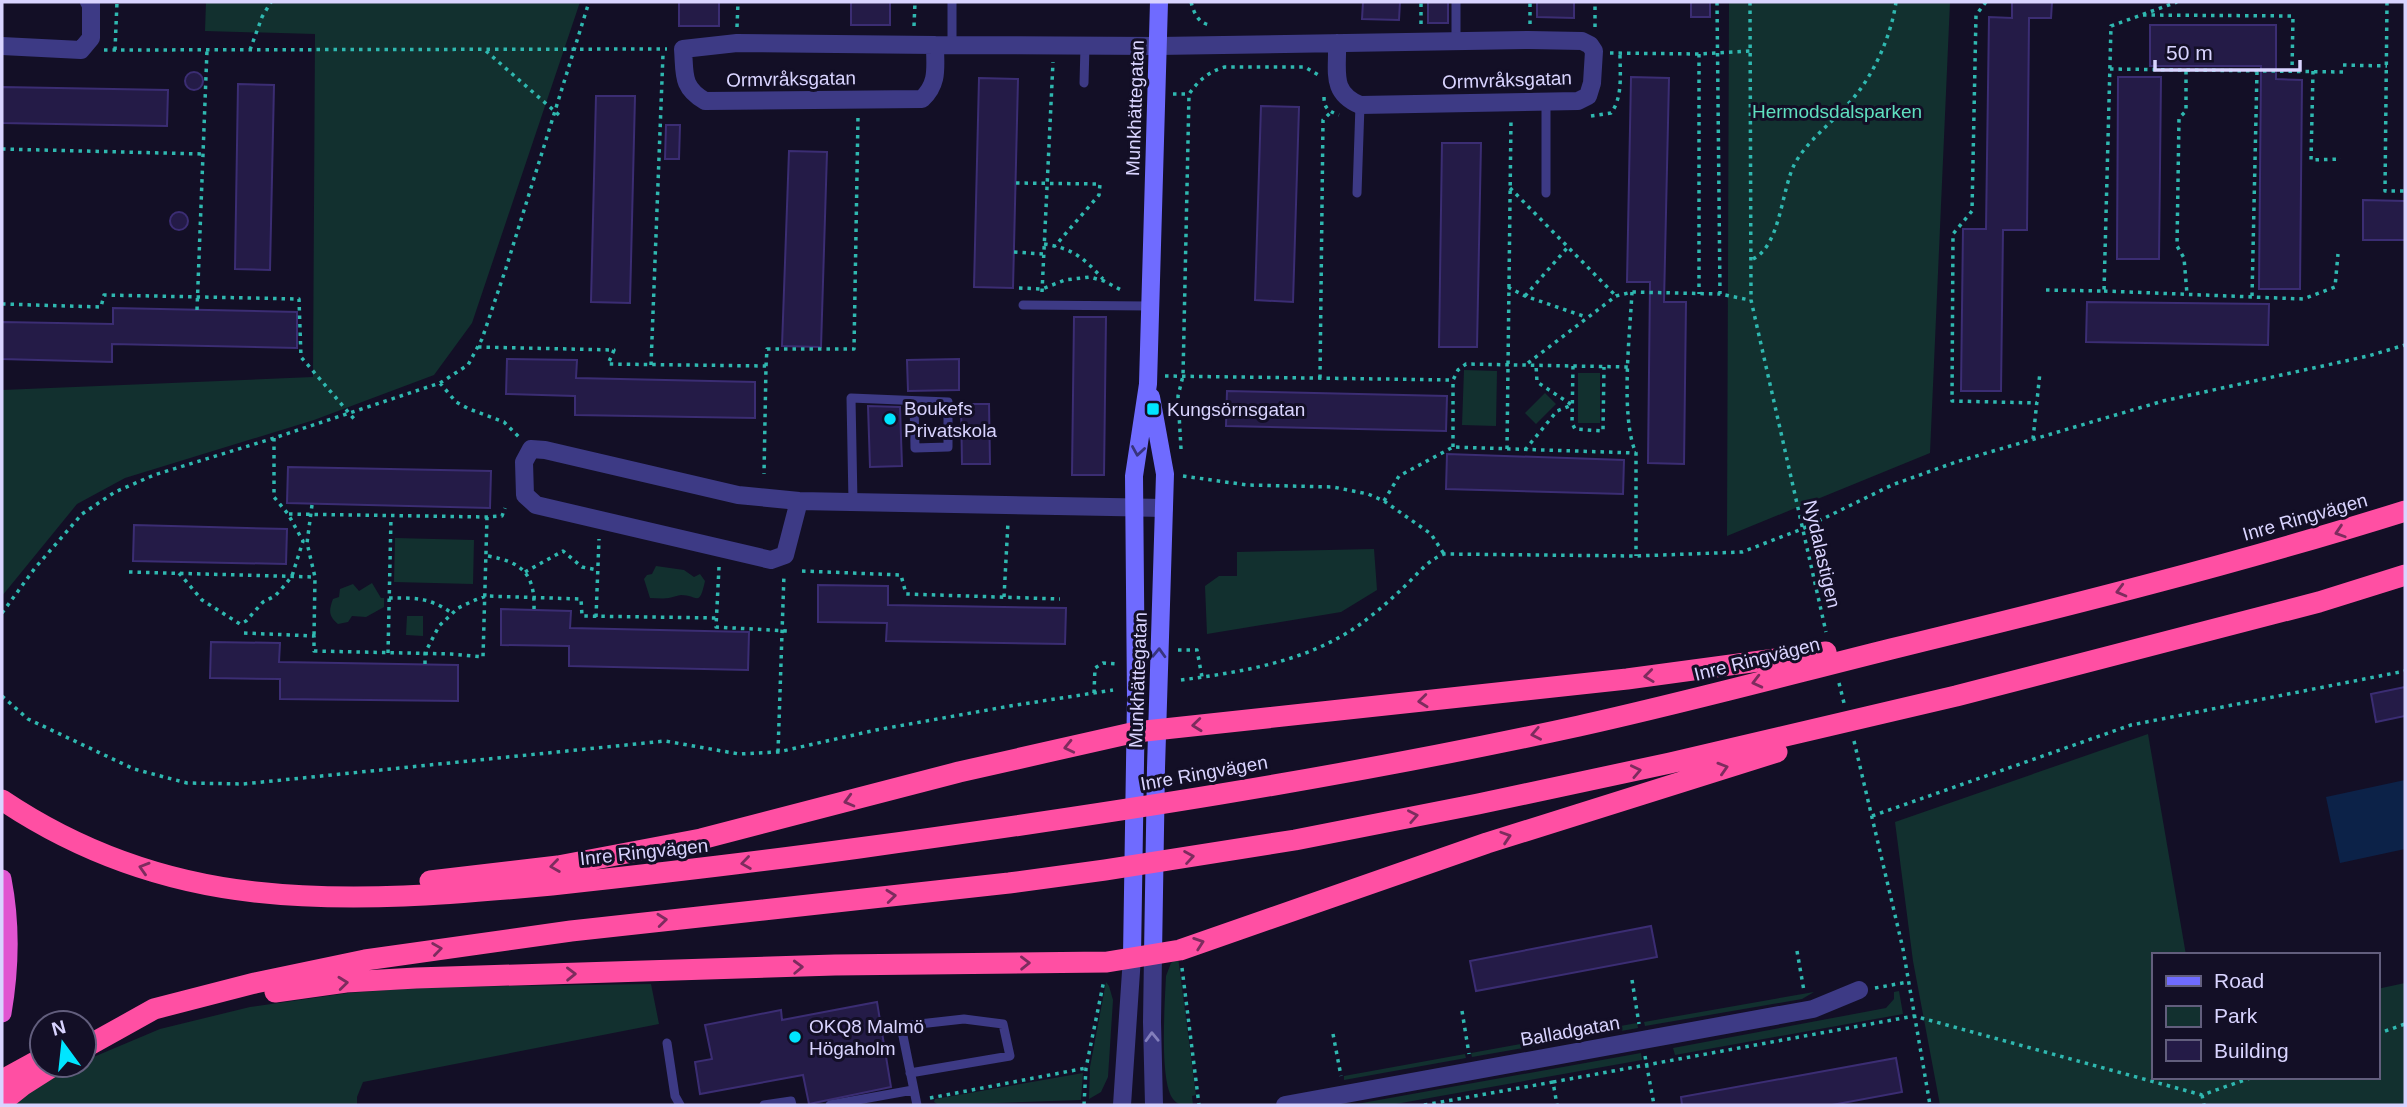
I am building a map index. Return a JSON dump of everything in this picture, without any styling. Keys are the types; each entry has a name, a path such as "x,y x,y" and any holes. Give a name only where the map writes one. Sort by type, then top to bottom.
{"highway":[{"name":"Inre Ringvägen","path":"2,800 89,849 168,876 251,891 306,896 415,895 486,891 697,870 1187,800 1580,726 1983,627 2298,545 2405,511"},
{"path":"98,1032 155,1009 255,983 401,954 570,931 1009,883 1295,840 1670,763 1956,696 2319,602 2405,575"},
{"path":"210,884 316,889 379,886 501,873 620,856 701,839 959,772 1146,730 1627,679 1793,658 1983,627"},
{"path":"98,1040 155,1009 334,984 416,978 835,965 1108,962 1180,950 1487,843 1956,696"},
{"path":"2,879 9,942 8,979 2,1013"},
{"path":"2,1080 28,1066"},
{"path":"2,1102 33,1079"}],"main road":[{"name":"Munkhättegatan","path":"1143,956 1154,902 1156,768 1146,730 1134,475 1148,380 1159,2"},
{"name":"Munkhättegatan","path":"1143,956 1131,907 1135,769 1146,730 1164,508 1176,473 1148,380"}],"street":[{"path":"2,46 81,50 91,38 89,2"},
{"name":"Ormvråksgatan","path":"944,45 931,90 922,99 705,101 694,94 686,83 683,48 737,43 1158,46 1582,41 1594,51 1592,83 1588,96 1578,101 1355,106"},
{"path":"1337,43 1339,90 1355,106"},
{"path":"799,501 785,555 771,560 536,505 524,495 524,462 531,449 545,450 738,495 799,501 1164,508"},
{"name":"Munkhättegatan","path":"1122,1105 1143,956"},
{"name":"Munkhättegatan","path":"1143,956 1152,1022 1154,1105"},
{"name":"Balladgatan","path":"1285,1105 1813,1009 1859,990"}],"lane":[{"path":"944,45 952,2"},
{"path":"1456,2 1456,42"},
{"path":"1084,83 1085,46"},
{"path":"1546,102 1546,192"},
{"path":"1355,106 1357,193"},
{"path":"1023,305 1150,306"},
{"path":"853,502 851,398 948,402 948,447 915,448 914,401"},
{"path":"830,1105 915,1099 910,1073 901,1026 964,1019 1003,1024 1010,1056 910,1073"},
{"path":"667,1043 675,1096 680,1105"},
{"path":"764,1105 791,1101 792,1105"}],"path":[{"path":"115,50 117,2"},
{"path":"250,50 262,17 271,2"},
{"path":"2,613 82,514 115,492 154,475 440,383 468,365 478,347 506,268 557,113 573,49 589,2"},
{"path":"737,43 738,2"},
{"path":"914,28 915,2"},
{"path":"1717,2 1720,294"},
{"name":"Nydalastigen","path":"1750,2 1751,300 1827,637"},
{"path":"1752,260 1763,255 1774,233 1787,182 1802,152 1822,128 1849,103 1868,76 1894,16 1896,2"},
{"path":"1986,2 1976,15 1972,211 1953,234 1952,401 2037,402"},
{"path":"2104,291 2111,26 2176,2"},
{"path":"2387,2 2385,191 2405,191"},
{"path":"2141,15 2293,16 2292,71"},
{"path":"1042,305 1054,46"},
{"path":"81,50 683,48"},
{"path":"651,365 663,49"},
{"path":"197,310 207,50"},
{"path":"485,50 557,113"},
{"path":"1594,51 1620,54 1699,54 1751,51"},
{"path":"1581,116 1605,116 1617,105 1620,54"},
{"path":"1699,54 1699,294"},
{"path":"2343,65 2387,66"},
{"path":"1181,449 1178,397 1183,376 1189,94 1195,85 1214,69 1225,67 1305,67 1321,76 1323,83"},
{"path":"2110,69 2343,72"},
{"path":"2186,70 2186,111 2179,118 2177,246 2184,258 2186,295"},
{"path":"2252,297 2257,71"},
{"path":"2313,71 2312,160 2341,159"},
{"path":"1324,94 1324,106 1331,112 1339,115 1355,106"},
{"path":"764,474 767,349 854,349 859,99"},
{"path":"1507,449 1511,103"},
{"path":"1321,378 1323,120 1331,112 1355,106"},
{"path":"2,149 203,154"},
{"path":"1016,183 1100,184 1099,195 1055,246"},
{"path":"1510,188 1616,296"},
{"path":"1044,244 1073,252 1091,265 1104,281"},
{"path":"1525,296 1568,247"},
{"path":"1014,252 1043,254"},
{"path":"2046,290 2303,299 2336,287 2338,254"},
{"path":"1019,288 1042,289 1079,277 1090,277 1126,292"},
{"path":"1508,287 1525,296 1587,317"},
{"path":"1526,365 1616,296 1632,292 1720,294 1751,300"},
{"path":"1632,292 1628,367 1629,439 1636,453 1636,556"},
{"path":"2,304 101,307 104,295 299,299 301,357 355,420"},
{"path":"1177,671 1179,681 1273,664 1315,650 1356,628 1392,598 1427,563 1444,554 1636,556 1742,552 1802,529 1892,485 1956,462 2163,401 2368,356 2405,345"},
{"path":"478,347 614,350 608,365 766,366"},
{"path":"1453,447 1453,380 1458,370 1466,364 1628,367"},
{"path":"1536,365 1537,382 1573,405"},
{"path":"1573,366 1572,423 1575,429 1604,431 1604,367"},
{"path":"2033,439 2040,372"},
{"path":"1148,380 1183,376 1453,380"},
{"path":"440,383 456,402 504,422 531,449"},
{"path":"1525,450 1557,411 1573,405"},
{"path":"179,573 202,600 240,624 275,596 292,576 303,541 288,513 274,497 274,438"},
{"path":"1384,501 1399,476 1453,447 1636,453"},
{"path":"1176,473 1247,485 1333,487 1368,494 1384,501 1431,534 1444,554"},
{"path":"312,505 307,543 315,577 314,651 483,657 488,556 487,517"},
{"path":"288,513 487,517 502,516 506,508"},
{"path":"388,653 391,517"},
{"path":"1004,597 1008,519"},
{"path":"596,617 599,536"},
{"path":"525,572 563,551 582,567 598,570"},
{"path":"778,752 785,555"},
{"path":"488,556 505,559 521,567 530,581 534,609"},
{"path":"719,567 716,627 788,631"},
{"path":"802,570 901,575 906,594 1059,599"},
{"path":"129,572 315,577"},
{"path":"425,664 425,653 439,626 452,613 486,596 582,599 582,616 716,618"},
{"path":"389,598 422,597 437,602 452,613"},
{"path":"244,633 314,636"},
{"path":"1177,661 1178,650 1197,650 1202,677"},
{"path":"1094,693 1094,668 1103,663 1119,664"},
{"path":"1871,816 2131,724 2405,671"},
{"path":"1837,675 1847,713"},
{"path":"2,696 28,719 134,769 187,783 243,784 665,741 739,754 778,752 876,730 1113,690"},
{"path":"1853,738 1903,949 1930,1105"},
{"path":"1180,950 1199,1105"},
{"path":"1797,951 1804,991"},
{"path":"1084,1105 1086,1068 1108,962"},
{"path":"1859,990 1908,982"},
{"path":"1461,1011 1472,1071"},
{"path":"1424,1105 1914,1016 2202,1096 2248,1079"},
{"path":"2379,1033 2405,1024"},
{"path":"1333,1034 1344,1094"},
{"path":"915,1099 1086,1068"},
{"path":"1553,1082 1557,1105"},
{"path":"2202,1096 2204,1105"}],"green space":[{"path":"206,2 580,2 472,323 434,375 314,420 125,478 77,504 2,596 2,390 313,377 315,34 205,31"},
{"name":"Hermodsdalsparken","path":"1729,2 1950,2 1930,453 1727,536"},
{"path":"1464,370 1497,371 1496,426 1462,425"},
{"path":"1578,373 1600,373 1600,423 1578,423"},
{"path":"1545,393 1556,404 1536,424 1525,413"},
{"path":"395,538 474,540 473,584 394,582"},
{"path":"1374,549 1377,590 1341,612 1207,634 1205,586 1219,576 1237,576 1237,552"},
{"path":"656,566 684,570 694,577 700,574 705,581 701,595 697,598 681,595 650,598 644,579 652,574"},
{"path":"372,583 381,598 384,598 384,607 366,617 352,616 348,622 338,624 330,613 333,599 339,597 340,589 353,584 359,591"},
{"path":"407,616 423,616 423,636 406,635"},
{"path":"2148,734 2186,953 2152,953 2152,1079 2379,1079 2379,989 2405,983 2405,1105 1940,1105 1913,961 1895,822"},
{"path":"1178,957 1196,1095 1192,1096 1193,1105 1182,1105 1173,1099 1164,1059 1166,976 1171,963"},
{"path":"1106,982 1113,1000 1108,1077 1101,1092 1089,1099 1090,1067"},
{"path":"651,984 659,1024 363,1082 357,1105 11,1105 24,1093 50,1079 98,1079 98,1055 160,1029 250,1007 348,993 430,987"},
{"path":"1899,991 1903,1014 1675,1055 1673,1048 1886,1008 1894,999 1894,992"},
{"path":"1814,992 1802,999 1645,1026 1644,1022"},
{"path":"1637,1023 1638,1028 1472,1057 1471,1053"},
{"path":"1641,1053 1642,1060 1390,1105 1351,1105"},
{"path":"1465,1054 1466,1058 1344,1080 1344,1076"},
{"path":"1083,1073 1081,1100 939,1105 934,1102 935,1099"}],"water":[{"path":"2405,780 2405,849 2340,863 2326,797"}],"building":[{"path":"679,2 719,2 719,26 679,26"},
{"path":"851,2 890,2 890,25 851,25"},
{"path":"1363,2 1400,2 1399,20 1362,19"},
{"path":"1428,2 1448,2 1448,23 1428,23"},
{"path":"1537,2 1574,2 1574,18 1537,17"},
{"path":"1691,2 1710,2 1710,17 1691,17"},
{"path":"2012,2 2052,2 2051,18 2029,18 2027,230 2003,230 2001,391 1961,391 1963,229 1986,229 1989,17 2012,18"},
{"path":"2150,25 2276,25 2276,79 2302,80 2300,289 2259,289 2261,66 2150,66"},
{"path":"190,72 198,72 203,81 201,88 190,90 185,85 185,77"},
{"path":"1631,77 1669,78 1664,302 1686,302 1684,464 1648,463 1650,282 1627,282"},
{"path":"2118,77 2161,77 2159,259 2117,259"},
{"path":"979,78 1018,79 1013,288 974,287"},
{"path":"238,84 274,85 270,270 235,269"},
{"path":"2,87 168,90 167,126 2,123"},
{"path":"596,96 635,96 630,303 591,302"},
{"path":"1261,106 1299,107 1293,302 1255,300"},
{"path":"666,125 680,125 679,159 665,159"},
{"path":"1442,143 1481,143 1477,347 1439,347"},
{"path":"789,151 827,152 821,347 782,346"},
{"path":"2363,200 2405,201 2405,240 2363,240"},
{"path":"175,212 183,212 188,221 186,228 175,230 170,225 170,217"},
{"path":"2087,302 2269,304 2268,345 2086,342"},
{"path":"113,308 297,312 297,348 112,344 112,362 2,359 2,322 113,324"},
{"path":"1074,317 1106,317 1104,475 1072,475"},
{"path":"507,359 577,360 576,378 755,382 755,418 575,415 575,396 506,394"},
{"path":"959,359 959,390 908,391 907,360"},
{"path":"1227,391 1447,396 1446,431 1226,426"},
{"path":"961,404 989,404 990,464 962,464"},
{"path":"868,406 900,407 902,466 870,467"},
{"path":"1447,454 1624,460 1623,494 1446,489"},
{"path":"288,467 491,471 490,508 287,503"},
{"path":"134,525 287,529 286,564 133,561"},
{"path":"818,585 888,586 888,605 1066,608 1065,644 886,641 887,623 818,622"},
{"path":"501,609 571,611 570,628 749,632 748,670 569,666 569,646 501,645"},
{"path":"211,642 280,643 279,662 458,665 458,701 280,699 280,679 210,678"},
{"path":"2405,687 2405,716 2376,722 2371,694"},
{"path":"1651,926 1657,957 1476,991 1470,961"},
{"name":"OKQ8 Malmö Högaholm","path":"877,1002 891,1087 809,1104 803,1075 700,1094 695,1062 712,1059 705,1025 781,1010 782,1020"},
{"path":"1896,1058 1902,1092 1832,1105 1682,1105 1681,1097"}],"place":[{"name":"Kungsörnsgatan","path":"1153,409"},
{"name":"Boukefs Privatskola","path":"890,419"},
{"name":"OKQ8 Malmö Högaholm","path":"795,1037"}]}
